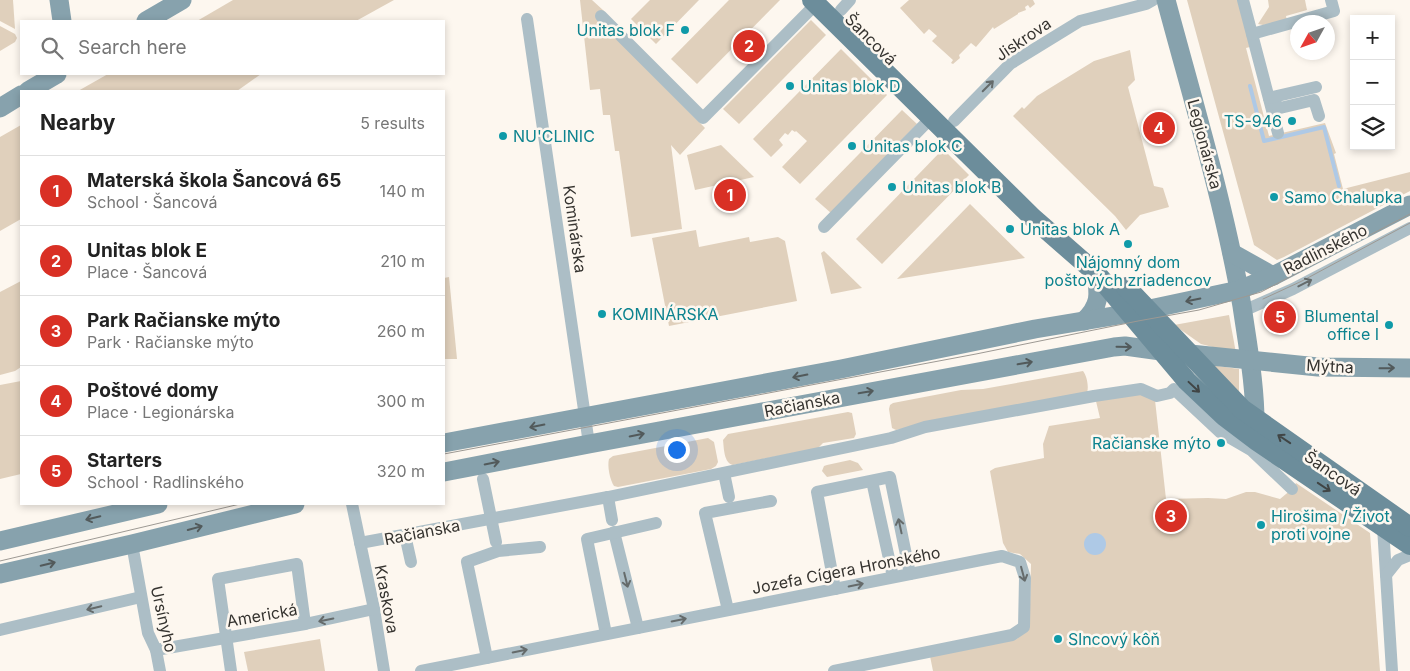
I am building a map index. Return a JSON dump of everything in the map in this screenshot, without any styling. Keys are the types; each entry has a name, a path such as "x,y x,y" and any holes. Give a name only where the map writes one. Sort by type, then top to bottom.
{"main road":[{"path":"60,0 62,20"},
{"path":"148,20 182,0"},
{"name":"Legionárska","path":"1166,0 1232,253 1239,290"},
{"name":"Šancová","path":"830,3 954,121 1047,214 1098,258 1139,311"},
{"name":"Šancová","path":"830,3 932,117 1033,218 1139,311"},
{"path":"30,90 55,75"},
{"path":"0,108 20,96"},
{"name":"Radlinského","path":"1239,290 1273,276 1410,205"},
{"path":"1232,253 1273,276"},
{"path":"1084,320 1092,313 1098,299 1096,273"},
{"path":"1139,311 1239,290 1250,360 1256,419 1255,440"},
{"path":"1139,311 1161,351 1187,381 1224,416 1255,440"},
{"path":"1139,311 1189,354 1242,409 1256,419"},
{"name":"Račianska","path":"445,443 1139,311"},
{"name":"Račianska","path":"445,472 1114,347 1132,347 1161,351"},
{"path":"1161,351 1250,360"},
{"name":"Mýtna","path":"1250,360 1318,367 1410,368"},
{"name":"Šancová","path":"1256,419 1410,527"},
{"name":"Šancová","path":"1255,440 1410,546"},
{"path":"0,541 154,505"},
{"path":"0,574 291,505"}],"street":[{"name":"Jiskrova","path":"954,121 1010,64 1080,21 1146,4 1153,0"},
{"path":"1243,0 1278,133"},
{"path":"1252,34 1334,11 1331,0"},
{"path":"601,16 703,118 830,3"},
{"name":"Kominárska","path":"528,19 589,444"},
{"path":"1269,98 1316,87"},
{"path":"1269,98 1280,108 1314,100 1319,116"},
{"path":"824,227 932,117"},
{"name":"Radlinského","path":"1243,312 1293,289 1410,228"},
{"name":"Račianska","path":"360,544 724,473 891,438 925,427 1141,389 1157,396 1170,393 1174,389 1220,432 1251,450 1292,489"},
{"path":"724,473 729,497"},
{"path":"835,589 817,492 890,477 910,574"},
{"path":"483,479 496,542"},
{"path":"872,481 893,577"},
{"path":"608,497 613,526 638,628"},
{"path":"728,610 705,513 772,501"},
{"name":"Kraskova","path":"352,505 374,609 384,671"},
{"path":"606,634 587,539 613,526 656,523"},
{"path":"1383,527 1392,671"},
{"path":"405,535 411,562"},
{"name":"Ursínyho","path":"132,544 148,633 156,650 160,671"},
{"path":"487,658 467,562 498,551 540,547"},
{"path":"1386,575 1398,560 1410,555"},
{"name":"Jozefa Cígera Hronského","path":"421,671 1002,556 1020,562 1026,578 1024,627 1012,635 834,671"},
{"path":"231,671 218,579 297,564 305,624"},
{"path":"0,630 141,597"},
{"name":"Americká","path":"156,650 305,624 374,609"}],"shaded area":[{"path":"0,0 13,0 15,29 0,21"},
{"path":"233,0 394,0 358,20 199,20"},
{"path":"580,0 592,0 604,11 612,34 705,128 680,155 671,145 682,229 631,237 619,151 615,151 610,115 603,115 600,89 590,90"},
{"path":"650,0 699,0 656,44 631,19"},
{"path":"729,0 780,0 697,84 671,59"},
{"path":"909,0 1033,0 1035,4 1030,8 1028,5 1025,7 1026,10 1018,13 994,29 993,27 976,47 971,43 953,64 951,63 953,60 932,41 937,36 929,29 924,34 900,8"},
{"path":"1187,0 1238,0 1250,47 1246,48 1269,136 1325,123 1336,153 1334,154 1343,189 1410,172 1410,191 1277,260 1254,245"},
{"path":"1268,0 1305,0 1307,10 1286,16 1287,21 1263,25 1258,24 1269,7"},
{"path":"811,20 826,35 739,124 723,109"},
{"path":"0,26 15,34 17,38 15,42 0,51"},
{"path":"841,49 887,95 800,184 782,167 807,141 796,131 792,130 788,135 785,133 779,140 783,145 771,157 753,139"},
{"path":"1130,50 1135,80 1128,87 1154,186 1163,188 1169,207 1140,215 1126,230 1115,216 1013,116 1022,107 1024,109 1037,96 1094,61"},
{"path":"106,75 260,75 238,90 80,90"},
{"path":"902,110 917,124 831,213 815,199"},
{"path":"20,126 20,220 0,231 0,137"},
{"path":"721,145 754,177 695,190 687,155"},
{"path":"943,149 969,175 882,264 856,239"},
{"path":"970,204 1025,258 897,279"},
{"path":"696,230 699,247 749,237 750,242 778,237 785,241 797,301 669,326 652,238"},
{"path":"824,251 862,288 831,294 821,253"},
{"path":"449,277 457,359 445,359 445,278"},
{"path":"20,282 20,368 0,375 0,292"},
{"path":"1229,315 1236,353 1201,344 1174,325"},
{"path":"1211,365 1239,369 1239,394"},
{"path":"1083,371 1086,376 1087,393 896,430 892,428 889,409 893,403 961,390 983,389"},
{"path":"20,381 20,474 0,479 0,385"},
{"path":"1138,391 1155,400 1166,499 1226,499 1246,492 1255,492 1280,499 1296,483 1370,533 1380,671 933,671 930,656 1017,639 1030,605 1031,564 1020,554 1008,552 1003,543 990,471 995,468 1044,458 1043,444 1049,426 1100,418 1095,397"},
{"path":"848,412 852,413 856,434 854,438 823,443 818,448 733,465 726,459 723,440 728,434"},
{"path":"708,438 714,442 718,462 711,469 618,487 614,486 608,465 609,459 613,456"},
{"path":"850,460 858,463 863,470 827,477 822,471 824,466"},
{"path":"320,639 325,671 248,671 244,652"}],"water":[{"path":"1095,533 1103,536 1106,544 1103,552 1095,555 1087,552 1084,544 1087,536"}],"waterway":[{"path":"1250,86 1264,141 1324,127 1339,186"}],"tram line":[{"path":"445,454 1199,310 1261,292 1410,214"},
{"path":"1263,299 1302,281 1410,223"},
{"path":"0,561 236,505"}],"place":[{"name":"Unitas blok F","path":"685,30"},
{"name":"Unitas blok E","path":"749,46"},
{"name":"Unitas blok D","path":"790,86"},
{"name":"TS-946","path":"1292,121"},
{"name":"Poštové domy","path":"1159,128"},
{"name":"NU'CLINIC","path":"503,136"},
{"name":"Unitas blok C","path":"852,146"},
{"name":"Unitas blok B","path":"892,187"},
{"name":"Materská škola Šancová 65","path":"730,195"},
{"name":"Samo Chalupka","path":"1274,197"},
{"name":"Unitas blok A","path":"1010,229"},
{"name":"Nájomný dom poštových zriadencov","path":"1128,244"},
{"name":"KOMINÁRSKA","path":"602,314"},
{"name":"Starters","path":"1280,317"},
{"name":"Blumental office I","path":"1389,325"},
{"name":"Račianske mýto","path":"1221,443"},
{"name":"Park Račianske mýto","path":"1171,516"},
{"name":"Hirošima / Život proti vojne","path":"1261,525"},
{"name":"Slncový kôň","path":"1058,639"}]}
